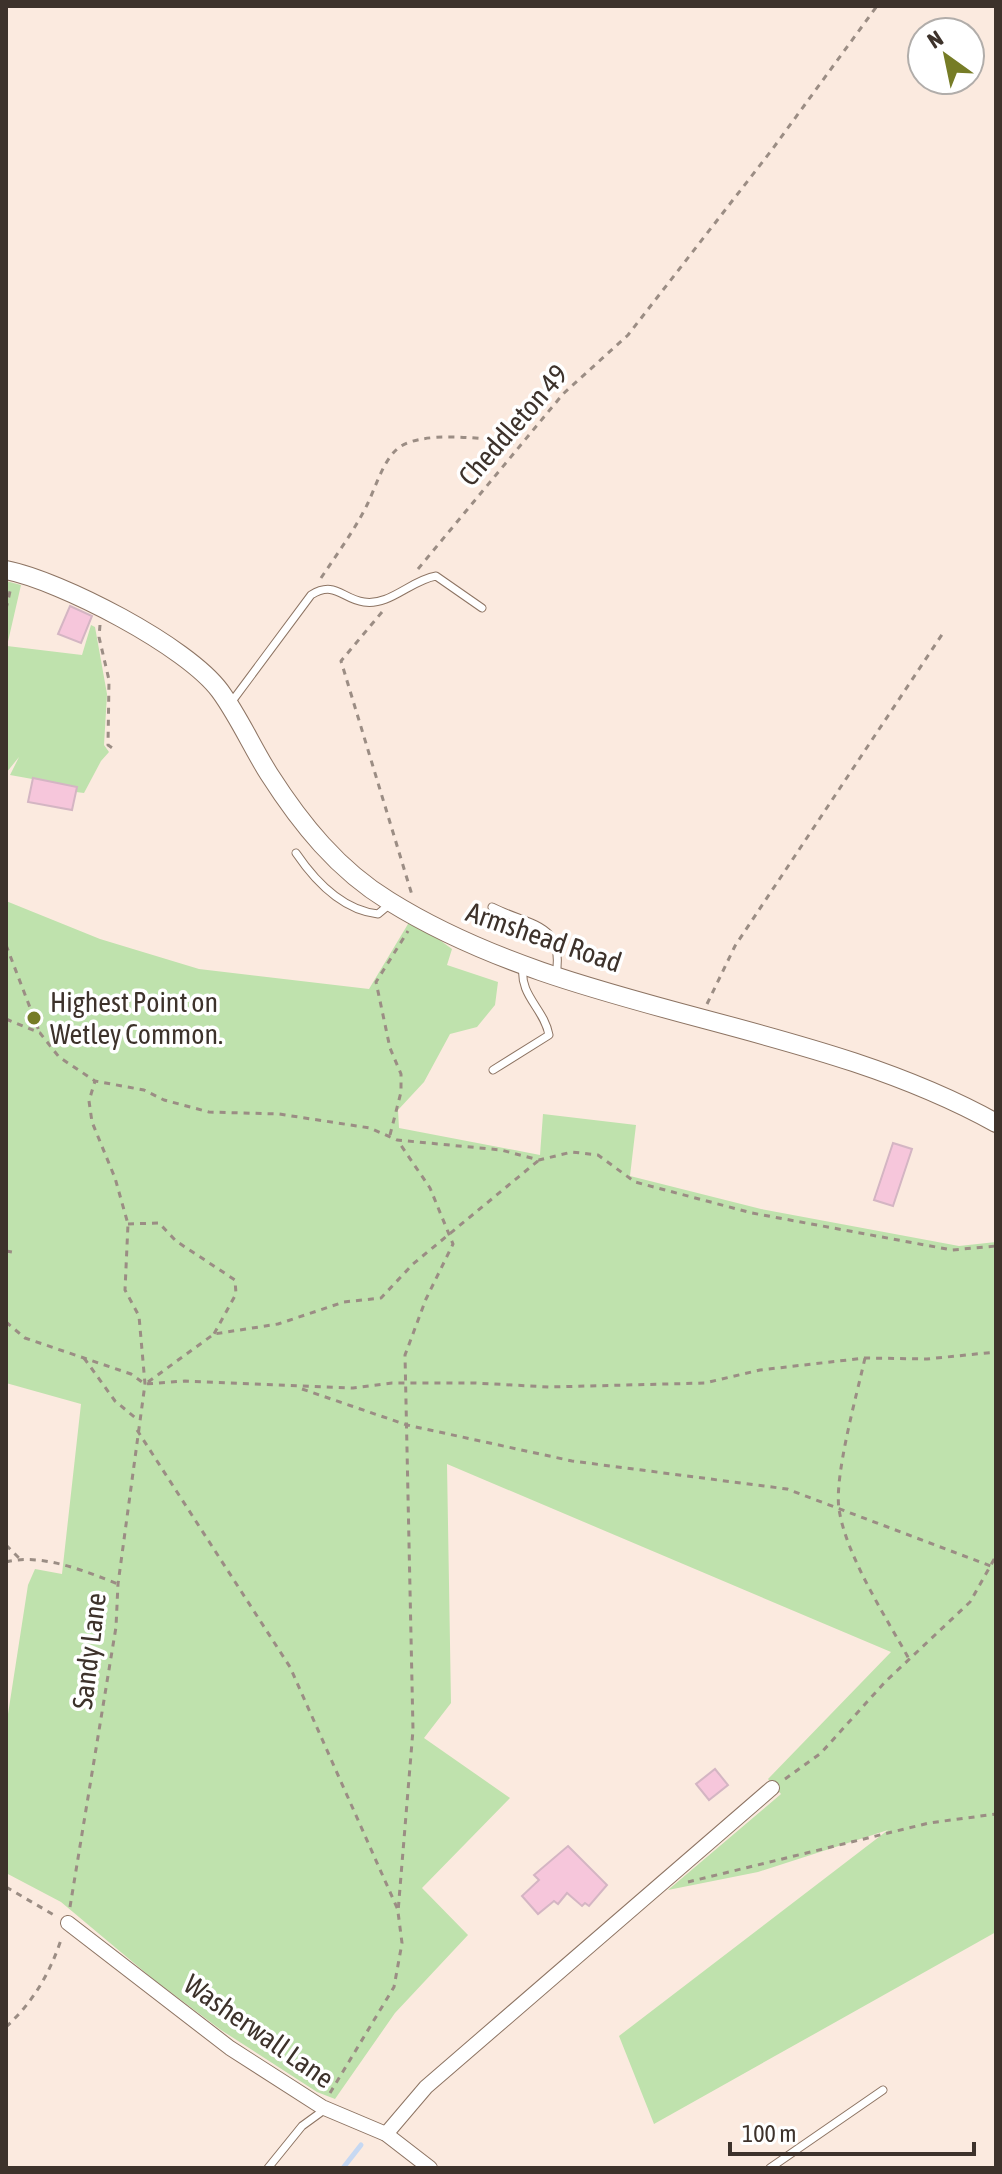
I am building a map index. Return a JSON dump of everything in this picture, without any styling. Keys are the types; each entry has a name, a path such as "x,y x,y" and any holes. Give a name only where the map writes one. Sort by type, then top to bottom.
{"street":[{"name":"Armshead Road","path":"6,570 104,610 191,663 219,690 270,776 326,851 391,903 473,946 556,975 876,1069 996,1123"},
{"path":"386,2134 426,2087 772,1788"},
{"name":"Washerwall Lane","path":"68,1923 230,2048 324,2108 386,2134 430,2168"}],"lane":[{"path":"229,706 311,595 332,588 363,602 384,600 436,576 482,608"},
{"path":"296,853 311,875 350,904 378,914 391,903"},
{"path":"492,907 546,928 558,946 556,975"},
{"path":"493,1070 549,1035 528,999 521,978 524,963"},
{"path":"770,2168 883,2090"},
{"path":"268,2168 302,2126 324,2108"}],"path":[{"name":"Cheddleton 49","path":"418,916 341,661 563,394 628,335 771,151 877,6"},
{"path":"311,595 365,508 395,451 408,442 425,439 487,438 520,444"},
{"path":"104,610 99,637 109,680 110,705 105,735 108,745 115,750"},
{"path":"701,1017 735,946 945,630"},
{"path":"390,1135 401,1092 401,1074 390,1048 376,982 418,916"},
{"path":"6,945 40,1033 59,1057 95,1081 144,1090 164,1100 209,1112 279,1114 370,1128 390,1135 397,1140 430,1188 453,1244 426,1299 405,1355 413,1730 398,1912 402,1943 394,1987 324,2108"},
{"path":"6,1019 40,1033"},
{"path":"95,1081 89,1101 92,1122 128,1224 159,1223 186,1249 235,1280 236,1294 214,1334 145,1384"},
{"path":"397,1140 501,1150 539,1160"},
{"path":"214,1334 278,1324 344,1302 381,1298 448,1234 539,1160 572,1152 598,1155 635,1182 752,1213 952,1250 996,1246"},
{"name":"Sandy Lane","path":"6,2027 25,2009 45,1980 68,1923 116,1627 118,1584 145,1384 139,1316 125,1290 128,1224"},
{"path":"6,1251 17,1253"},
{"path":"6,1322 25,1338 131,1374 145,1384 185,1381 298,1388 475,1383 549,1387 705,1383 760,1370 865,1358 927,1359 996,1352"},
{"path":"84,1358 115,1401 138,1420"},
{"path":"865,1358 846,1441 839,1508 862,1573 909,1659"},
{"path":"298,1388 407,1425 572,1461 787,1489 996,1568"},
{"path":"137,1430 290,1667 398,1912"},
{"path":"6,1545 20,1559"},
{"path":"772,1788 821,1753 843,1725 970,1602 996,1556"},
{"path":"6,1562 20,1559 95,1574 118,1584"},
{"path":"659,1886 709,1879 929,1823 996,1814"},
{"path":"6,1887 68,1923"}],"green space":[{"path":"6,581 21,585 7,646 82,655 91,625 95,627 107,694 104,745 109,752 84,793 76,792 77,787 10,775 19,757 6,773"},
{"path":"6,901 100,939 199,969 369,989 411,919 452,949 447,965 498,982 495,1005 477,1027 450,1034 424,1082 398,1110 399,1128 540,1155 543,1114 636,1125 630,1176 761,1209 959,1246 996,1242 996,1932 654,2124 619,2036 888,1830 758,1872 668,1890 781,1794 768,1779 891,1652 447,1464 451,1703 424,1738 510,1798 422,1888 468,1935 395,2013 335,2099 317,2092 221,2030 153,1979 61,1902 6,1873 6,1727 28,1585 35,1569 62,1574 81,1404 6,1383"}],"building":[{"path":"70,606 92,616 81,643 58,634"},
{"path":"33,778 77,787 72,810 28,802"},
{"path":"893,1143 912,1149 893,1206 874,1200"},
{"path":"715,1769 728,1785 709,1800 696,1784"},
{"path":"568,1846 607,1885 589,1906 585,1903 582,1906 567,1893 558,1904 554,1901 538,1914 522,1896 539,1880 534,1875"}],"waterway":[{"path":"343,2168 361,2145"}],"place":[{"name":"Highest Point on Wetley Common.","path":"34,1018"}]}
